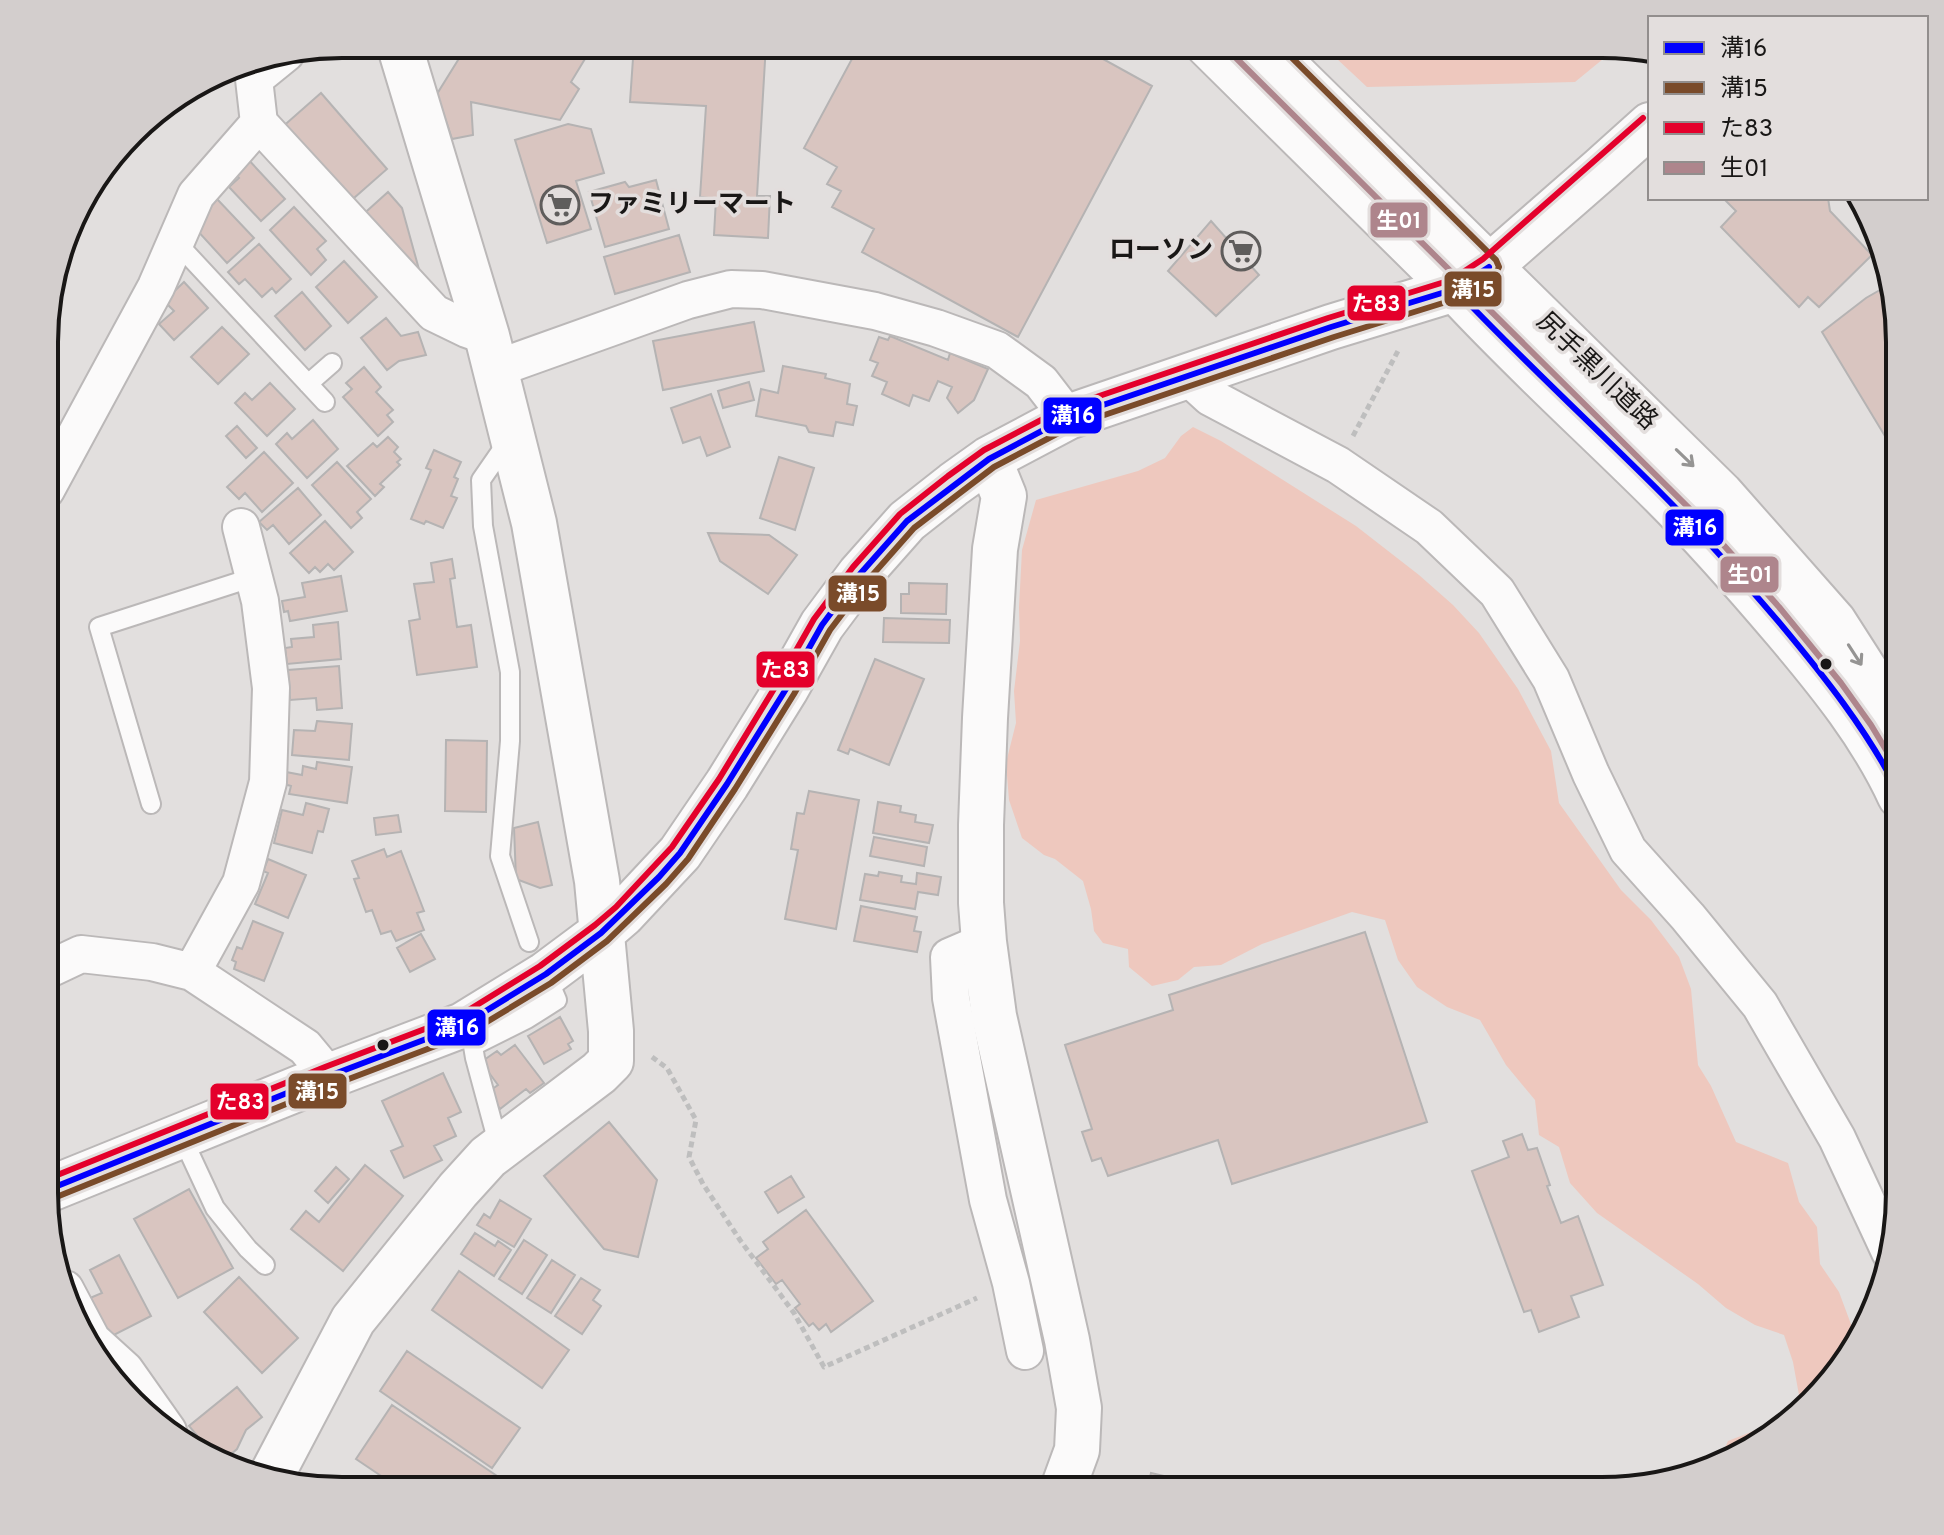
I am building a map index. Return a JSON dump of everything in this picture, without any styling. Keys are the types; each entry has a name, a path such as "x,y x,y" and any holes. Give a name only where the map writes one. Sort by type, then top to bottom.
{"street":[{"path":"275,1469 353,1320 458,1190 497,1151 611,1061 597,881 534,523 491,353 403,58"},
{"name":"尻手黒川道路","path":"1224,59 1721,494 1834,622 1886,703"},
{"name":"尻手黒川道路","path":"1276,59 1472,278 1494,331 1664,496 1740,576 1834,689 1886,768"},
{"path":"245,75 259,123 434,313 467,329 491,353"},
{"path":"58,468 156,287 196,195 259,123"},
{"path":"59,1185 463,1025 537,958 601,933 659,877 680,853 727,784 822,625 860,574 907,521 989,459 1068,417 1472,278 1648,127"},
{"path":"491,353 731,289 762,290 875,311 997,350 1041,382 1068,417"},
{"path":"1187,376 1210,397 1338,465 1429,527 1497,592 1551,679 1591,774 1628,850 1760,1005 1837,1138 1883,1237"},
{"path":"989,459 1004,496 995,549 985,718 981,825 984,942 994,1016 1067,1340 1079,1408 1077,1450 1067,1477"},
{"path":"192,972 241,883 268,782 271,688 260,601 241,527"},
{"path":"984,942 949,957 951,998 988,1200 1011,1283 1025,1351"},
{"path":"59,965 81,954 152,962 192,972 305,1047 329,1076"},
{"path":"110,1356 125,1370 144,1396"}],"lane":[{"path":"176,242 325,402"},
{"path":"308,384 332,363"},
{"path":"497,1151 473,1046 557,1000 537,958 500,856 510,741 510,672 483,526 481,480 512,435"},
{"path":"151,804 99,627 254,577"},
{"path":"181,1135 215,1208 265,1265"}],"path":[{"path":"1338,465 1399,348"},
{"path":"643,1050 667,1068 696,1120 689,1157 703,1184 794,1313 824,1367 1011,1283"}],"shaded area":[{"path":"1337,59 1603,59 1575,82 1367,87"},
{"path":"1193,427 1221,441 1356,526 1453,605 1479,633 1518,689 1551,751 1559,803 1621,890 1651,920 1679,957 1691,989 1698,1065 1736,1142 1788,1163 1799,1202 1817,1227 1820,1264 1839,1292 1852,1328 1816,1380 1787,1409 1799,1395 1784,1335 1755,1325 1726,1308 1698,1284 1597,1213 1570,1183 1559,1147 1539,1135 1535,1100 1506,1065 1480,1020 1447,1007 1417,987 1398,960 1385,920 1352,912 1262,944 1221,965 1194,967 1178,980 1152,986 1129,967 1128,949 1103,943 1094,931 1083,881 1022,838 1009,800 1006,763 1016,723 1014,691 1020,641 1022,550 1036,500 1138,471 1165,458 1181,436"},
{"path":"1762,1428 1724,1450 1728,1441"}],"building":[{"path":"459,58 585,58 571,82 579,89 560,120 471,102 473,135 452,139 437,94"},
{"path":"633,58 765,58 757,196 770,196 768,238 714,235 716,199 700,197 706,106 630,102"},
{"path":"852,58 1102,59 1152,86 1018,337 862,252 874,229 832,207 841,191 827,184 837,167 804,148"},
{"path":"321,93 387,169 346,205 280,129"},
{"name":"ファミリーマート","path":"568,124 591,129 604,173 576,181 591,229 547,243 515,140"},
{"path":"245,156 285,199 261,221 229,187 239,178 231,169"},
{"path":"656,180 669,229 605,247 589,192 625,182 629,187"},
{"path":"388,192 402,208 420,273 358,219"},
{"path":"217,199 254,238 227,263 195,228 199,216"},
{"path":"1725,200 1828,200 1830,211 1872,255 1819,307 1808,297 1799,307 1721,227 1736,211"},
{"path":"294,207 326,241 317,249 326,260 311,275 270,230"},
{"path":"1211,221 1259,275 1216,316 1168,271"},
{"path":"679,235 690,272 615,294 604,257"},
{"path":"259,244 291,279 276,293 272,288 262,297 245,279 239,284 228,272"},
{"path":"344,261 377,297 348,323 316,287"},
{"path":"184,282 208,308 174,340 159,324 174,311 164,301"},
{"path":"1881,289 1886,342 1886,438 1822,332"},
{"path":"302,292 331,326 305,350 275,316"},
{"path":"386,318 401,336 418,332 426,355 399,361 387,370 361,338"},
{"path":"754,322 764,371 663,390 653,341"},
{"path":"222,327 249,354 218,384 191,357"},
{"path":"890,336 948,360 950,353 988,369 974,400 958,413 947,398 952,387 938,381 929,401 913,395 909,406 882,394 887,382 872,376 878,363 870,360 879,337 888,340"},
{"path":"783,366 826,374 825,378 850,384 847,404 857,406 853,425 836,422 833,436 809,432 806,426 756,416 761,389 778,393"},
{"path":"364,367 381,387 376,392 393,410 387,415 393,422 378,436 343,397 352,389 346,383"},
{"path":"749,382 754,400 723,408 718,391"},
{"path":"270,383 295,409 267,436 235,403 245,393 252,400"},
{"path":"711,394 730,447 707,456 700,437 683,443 671,408"},
{"path":"313,420 338,449 307,478 276,444 287,433 292,439"},
{"path":"237,426 257,448 246,458 226,436"},
{"path":"388,437 398,447 394,452 401,459 397,462 400,465 380,484 384,487 375,496 347,466 373,443 377,447"},
{"path":"434,450 461,462 454,477 458,479 451,496 457,498 443,528 411,519 431,470 426,468"},
{"path":"264,452 293,483 262,512 245,493 239,499 227,487"},
{"path":"779,457 814,468 795,530 760,518"},
{"path":"337,462 371,499 357,512 362,518 351,528 312,485"},
{"path":"298,488 321,515 289,544 273,525 267,530 259,522"},
{"path":"325,521 353,552 334,570 328,564 320,572 315,567 309,573 290,553"},
{"path":"708,533 769,535 797,555 768,594 720,561"},
{"path":"452,559 455,578 450,579 457,627 471,625 477,667 417,675 409,621 420,619 414,584 434,582 431,563"},
{"path":"341,576 347,611 290,621 282,601 305,597 302,583"},
{"path":"909,583 947,584 946,614 901,613 901,594 909,594"},
{"path":"884,618 950,620 949,643 883,642"},
{"path":"338,622 341,659 287,664 285,648 292,647 291,639 314,637 313,625"},
{"path":"875,659 924,679 889,765 850,749 848,754 838,750"},
{"path":"339,666 342,708 317,710 316,698 290,700 288,670"},
{"path":"317,721 352,724 349,760 292,755 294,730 315,731"},
{"path":"446,740 487,741 486,812 445,811"},
{"path":"317,762 352,767 347,803 289,794 291,786 284,784 286,772 302,775 303,766 316,769"},
{"path":"809,791 859,800 836,929 785,919 798,850 791,849 797,813 804,814"},
{"path":"878,802 901,806 900,812 916,815 915,822 933,825 929,843 873,833"},
{"path":"306,803 329,809 323,832 318,831 312,853 274,843 282,810 303,815"},
{"path":"398,815 401,832 376,835 374,818"},
{"path":"538,822 552,885 540,888 516,879 514,828"},
{"path":"874,837 927,847 924,866 870,856"},
{"path":"384,849 387,857 401,851 424,911 417,913 424,930 396,941 391,931 381,934 372,910 366,912 354,879 359,878 352,861"},
{"path":"268,859 306,875 288,918 255,904 268,873 263,871"},
{"path":"879,872 902,876 901,882 916,884 917,873 941,877 938,895 918,892 915,909 860,900 865,874 878,876"},
{"path":"861,906 917,917 914,931 921,932 917,952 854,941"},
{"path":"253,921 283,933 264,981 234,969 236,962 232,960 237,947 242,949"},
{"path":"1365,932 1427,1122 1232,1184 1218,1140 1108,1176 1101,1158 1092,1161 1082,1132 1092,1129 1065,1045 1173,1010 1169,995"},
{"path":"421,934 435,959 410,972 397,948"},
{"path":"560,1017 573,1041 568,1044 571,1049 544,1064 528,1036"},
{"path":"515,1045 544,1083 530,1093 526,1089 500,1109 488,1092 498,1085 484,1066 484,1060 497,1051 501,1055"},
{"path":"443,1073 461,1112 448,1118 456,1136 434,1146 442,1160 404,1178 391,1151 403,1146 382,1101"},
{"path":"609,1122 657,1180 638,1257 604,1249 544,1176"},
{"path":"1522,1134 1528,1150 1537,1148 1561,1223 1578,1216 1603,1285 1571,1296 1579,1317 1539,1332 1531,1310 1524,1312 1472,1171 1509,1157 1503,1141"},
{"path":"365,1165 403,1196 343,1271 291,1229 306,1211 319,1222"},
{"path":"336,1167 349,1179 328,1203 315,1191"},
{"path":"791,1176 804,1197 778,1213 765,1192"},
{"path":"189,1189 233,1268 178,1298 134,1219"},
{"path":"500,1200 531,1219 514,1247 477,1225 484,1214 490,1218"},
{"path":"806,1210 873,1301 831,1332 826,1324 819,1330 813,1323 809,1326 795,1308 800,1304 782,1280 776,1284 756,1258 768,1249 763,1242"},
{"path":"475,1233 495,1246 498,1241 511,1250 494,1276 461,1254"},
{"path":"524,1240 547,1255 522,1294 499,1279"},
{"path":"119,1255 151,1316 110,1337 90,1298 102,1293 90,1270"},
{"path":"552,1260 575,1275 551,1313 527,1298"},
{"path":"459,1271 569,1350 542,1388 432,1310"},
{"path":"239,1277 298,1338 262,1373 204,1312"},
{"path":"581,1278 600,1290 593,1300 601,1306 582,1334 555,1316"},
{"path":"407,1351 520,1428 492,1468 380,1391"},
{"path":"237,1387 262,1417 246,1430 237,1449 231,1454 200,1439 189,1426"},
{"path":"392,1405 497,1476 381,1476 356,1459"}],"transit line":[{"name":"生01","path":"1237,59 1702,521 1779,607 1841,683 1886,749"},
{"name":"溝15","path":"59,1196 467,1034 551,983 607,941 688,859 794,694 830,630 868,580 914,528 994,467 1072,426 1459,298 1495,275 1499,267 1496,260 1293,59"},
{"name":"た83","path":"59,1174 459,1016 540,966 616,907 672,847 719,779 814,619 853,567 900,514 948,476 984,450 1064,408 1328,318 1451,280 1483,259 1643,118"},
{"name":"溝16","path":"59,1185 463,1025 546,974 601,933 680,853 727,784 822,625 860,574 907,521 989,459 1068,417 1331,327 1455,289 1489,267"},
{"name":"溝16","path":"1455,289 1707,541 1795,642 1844,705 1886,768"}],"place":[{"name":"ファミリーマート","path":"560,205"},
{"name":"ローソン","path":"1241,251"}]}
